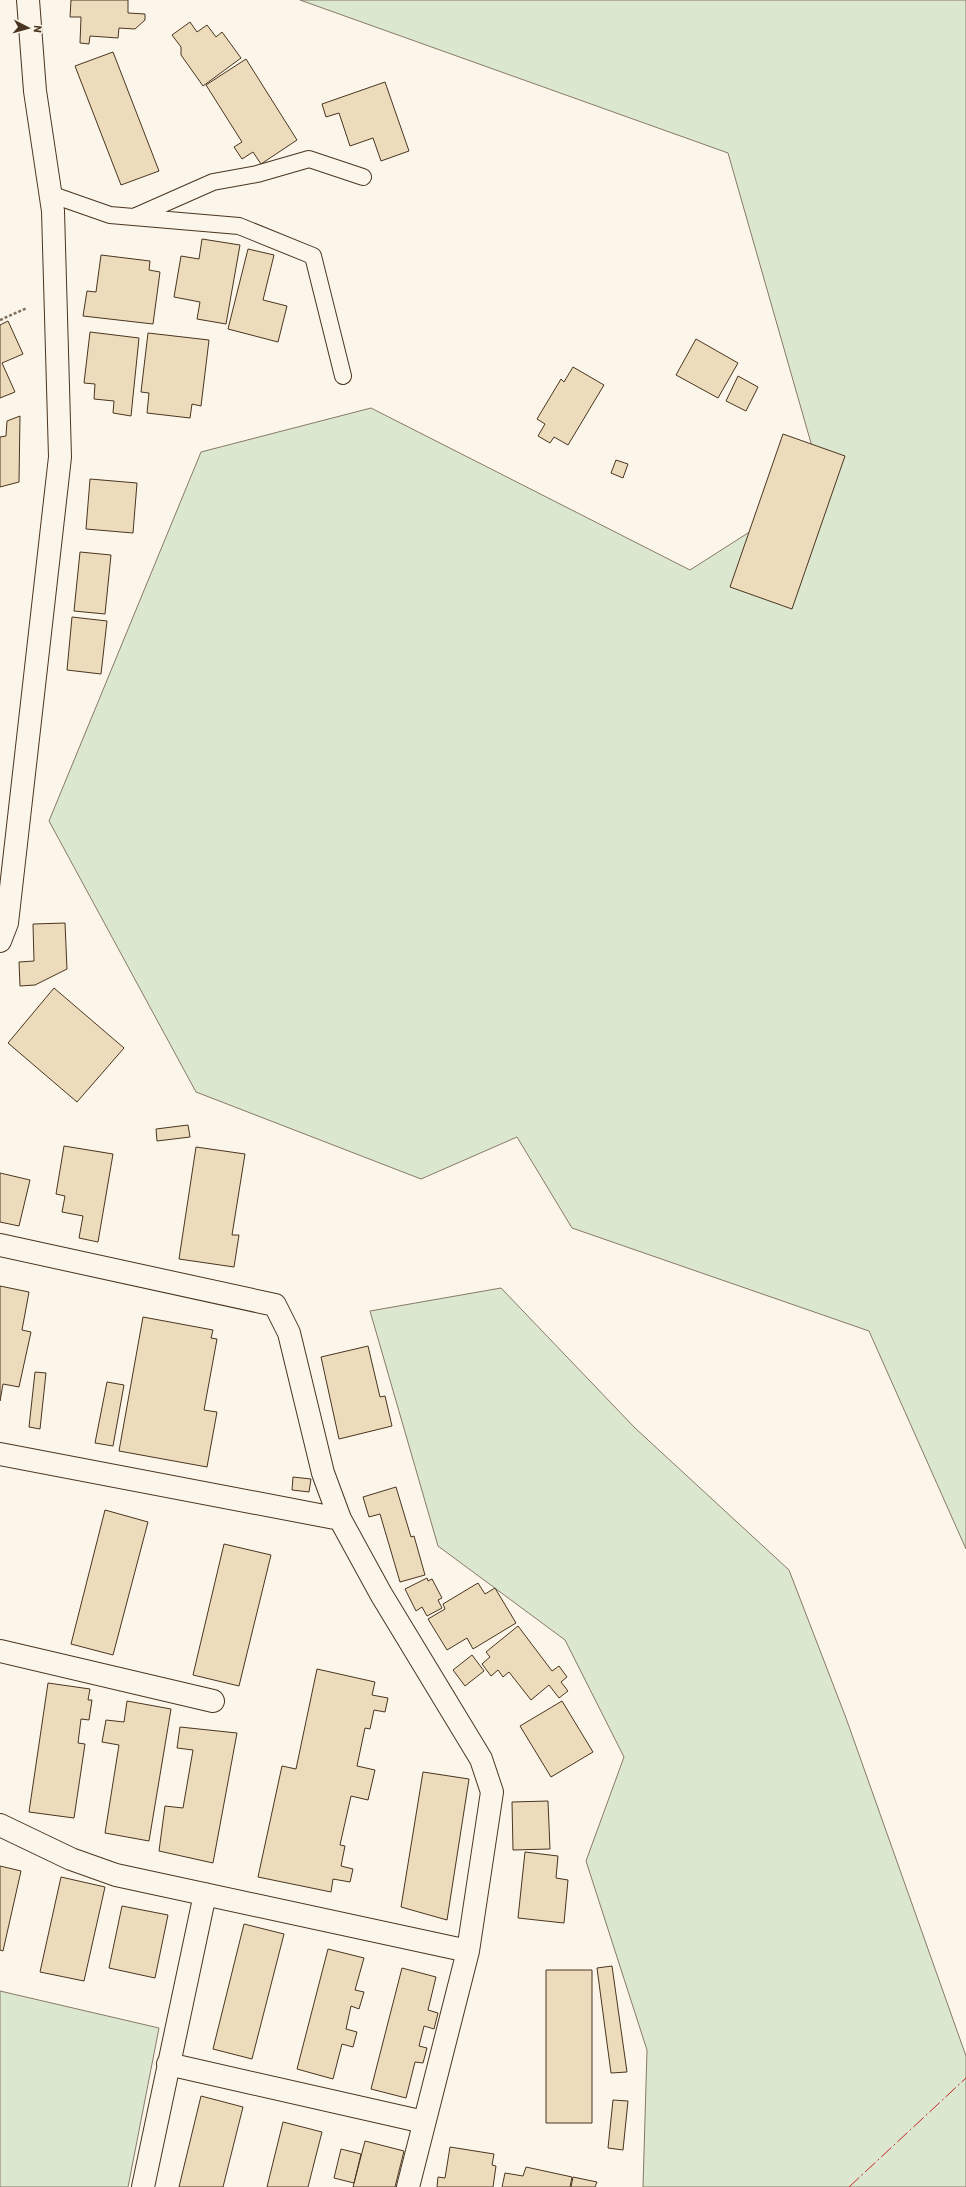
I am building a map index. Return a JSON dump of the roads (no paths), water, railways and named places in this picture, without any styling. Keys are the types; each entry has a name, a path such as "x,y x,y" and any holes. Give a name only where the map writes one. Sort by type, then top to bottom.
{"street":[{"path":"0,941 7,923 60,457 53,211 36,91 28,0"},
{"path":"0,1245 275,1305 289,1333 323,1473 340,1519 381,1594 481,1759 492,1792 468,1951 408,2187"},
{"path":"0,1454 340,1519"},
{"path":"0,1650 213,1701"},
{"path":"0,1824 71,1859 116,1875 468,1951"},
{"path":"143,2187 205,1894"},
{"path":"168,2064 424,2122"}],"lane":[{"path":"134,217 213,182 258,174 309,159 363,176"},
{"path":"50,194 110,215 239,226 314,256 343,376"}]}
